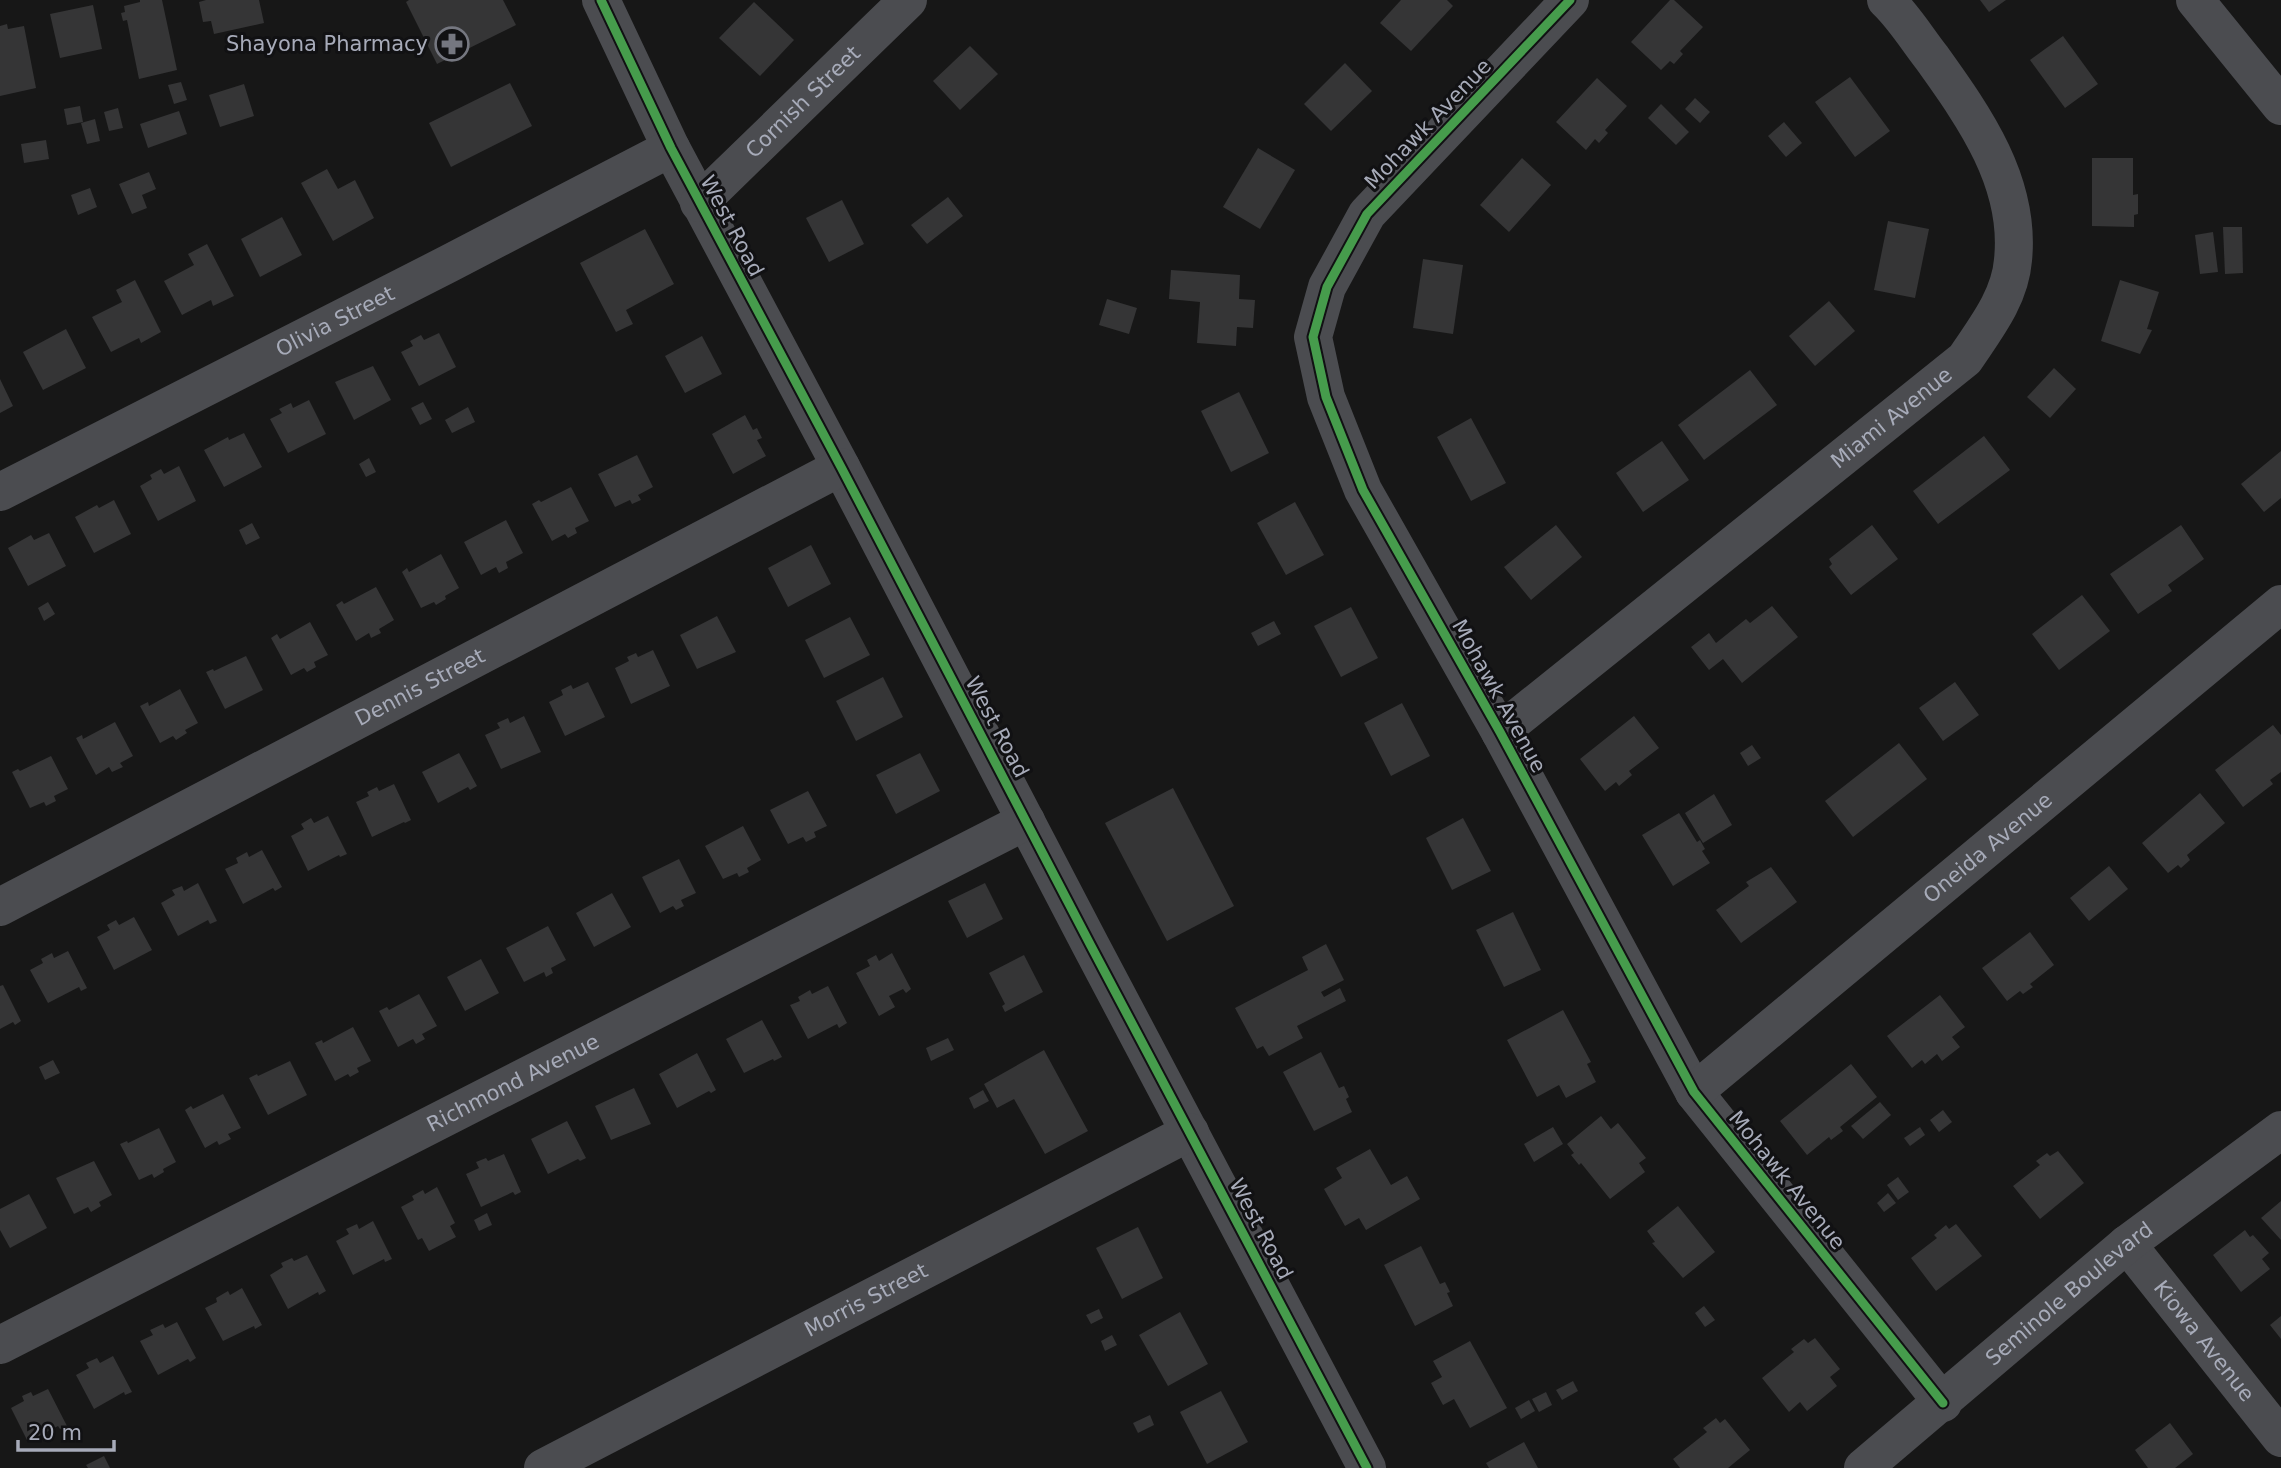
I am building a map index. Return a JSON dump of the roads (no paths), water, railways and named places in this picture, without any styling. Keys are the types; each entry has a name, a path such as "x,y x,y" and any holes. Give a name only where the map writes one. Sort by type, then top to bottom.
{"street":[{"name":"West Road","path":"601,0 699,203 841,467 1367,1468"},
{"name":"Cornish Street","path":"699,203 908,0"},
{"name":"Mohawk Avenue","path":"1570,0 1367,214 1327,287 1313,337 1326,397 1363,490 1500,732 1694,1092 1942,1402"},
{"name":"Miami Avenue","path":"1500,732 1965,359 2002,303 2013,261 2012,217 2003,174 1968,110 1886,0"},
{"path":"2195,0 2281,106"},
{"name":"Olivia Street","path":"0,492 671,148"},
{"name":"Dennis Street","path":"0,907 841,467"},
{"name":"Oneida Avenue","path":"1694,1092 2281,604"},
{"name":"Richmond Avenue","path":"0,1345 1026,821"},
{"name":"Seminole Boulevard","path":"1863,1468 2127,1244 2281,1129"},
{"name":"Morris Street","path":"543,1468 1190,1132"},
{"name":"Kiowa Avenue","path":"2127,1244 2281,1438"}],"place":[{"name":"Shayona Pharmacy","path":"452,44"}]}
